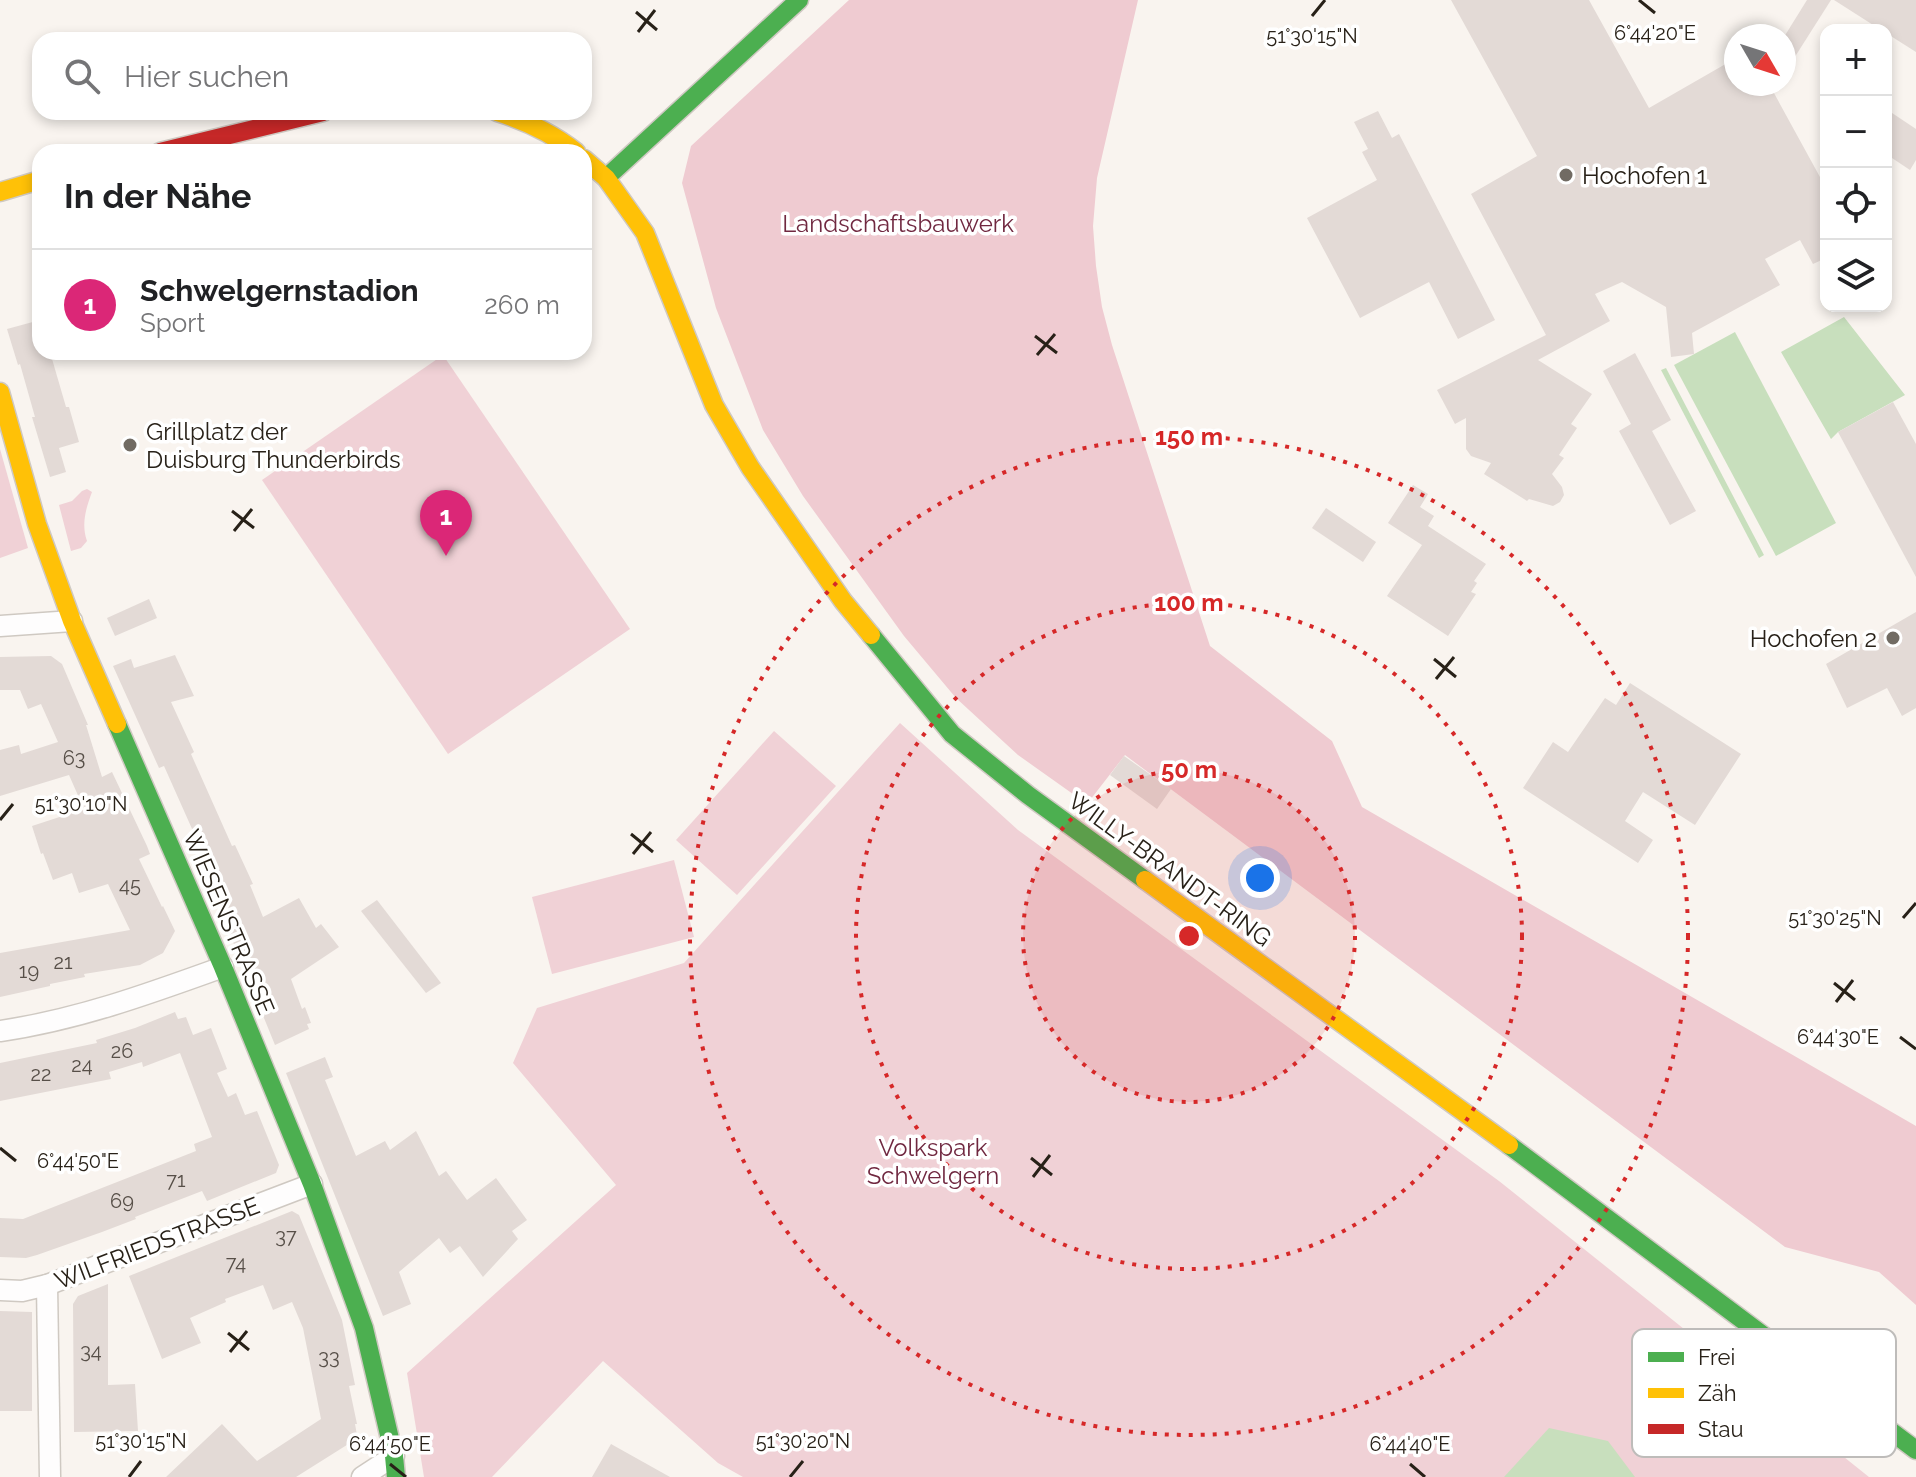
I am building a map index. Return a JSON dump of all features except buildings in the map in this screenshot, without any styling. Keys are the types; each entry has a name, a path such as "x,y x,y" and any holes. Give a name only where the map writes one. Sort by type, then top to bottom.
{"main road":[{"path":"606,178 799,0"},
{"path":"193,144 290,120"},
{"path":"523,120 567,144"},
{"name":"WILLY-BRANDT-RING","path":"592,166 606,178 645,233 714,405 750,467 843,601 952,734 1040,804 1453,1103 1755,1329"},
{"path":"0,192 32,182"},
{"name":"WIESENSTRASSE","path":"0,392 37,524 72,621 223,967 312,1184 364,1328 395,1467"},
{"name":"WILLY-BRANDT-RING","path":"1896,1435 1916,1450"}],"street":[{"path":"0,626 72,621"},
{"path":"0,1031 136,999 223,967"},
{"name":"WILFRIEDSTRASSE","path":"0,1290 22,1291 47,1285 312,1184"},
{"path":"47,1285 50,1477"},
{"path":"362,1477 395,1467"}],"green space":[{"name":"Landschaftsbauwerk","path":"849,0 1138,0 1097,178 1093,226 1096,266 1112,345 1210,646 1332,741 1362,807 1916,1126 1916,1305 1879,1272 1785,1247 1125,755 1087,804 1018,755 956,698 904,636 803,496 763,430 716,308 682,183 691,146"},
{"path":"436,360 446,360 630,629 448,754 262,480"},
{"path":"0,449 28,548 0,558"},
{"path":"87,489 92,492 84,522 87,541 81,548 71,551 59,505 72,501"},
{"name":"Volkspark Schwelgern","path":"900,723 1018,830 1499,1181 1684,1329 1632,1329 1632,1457 1844,1457 1869,1477 743,1477 718,1463 603,1361 492,1477 424,1477 407,1373 616,1185 513,1063 537,1008 684,963"},
{"path":"774,731 836,786 737,895 676,840"},
{"path":"674,860 694,937 552,974 532,897"}],"shaded area":[{"path":"1844,317 1905,395 1838,432 1831,439 1781,352"},
{"path":"1735,332 1836,523 1776,556 1674,365"},
{"path":"1666,368 1764,555 1759,558 1661,370"},
{"path":"1549,1428 1608,1441 1635,1477 1504,1477"}],"traffic: fast":[{"path":"606,178 799,0"},
{"path":"871,635 952,734 1028,795 1145,880"},
{"path":"117,724 223,967 312,1184 364,1328 394,1456 396,1477"},
{"path":"1509,1145 1755,1329"},
{"path":"1896,1435 1916,1450"}],"traffic: slow":[{"path":"520,120 565,144"},
{"path":"592,166 606,178 645,233 714,405 750,467 843,601 871,635"},
{"path":"0,192 32,182"},
{"path":"0,392 37,524 72,621 117,724"},
{"path":"1145,880 1509,1145"}],"traffic: jam":[{"path":"193,144 290,120"}],"place":[{"name":"Hochofen 1","path":"1566,175"},
{"name":"Grillplatz der Duisburg Thunderbirds","path":"130,445"},
{"name":"Schwelgernstadion","path":"446,556"},
{"name":"Hochofen 2","path":"1893,638"}]}
